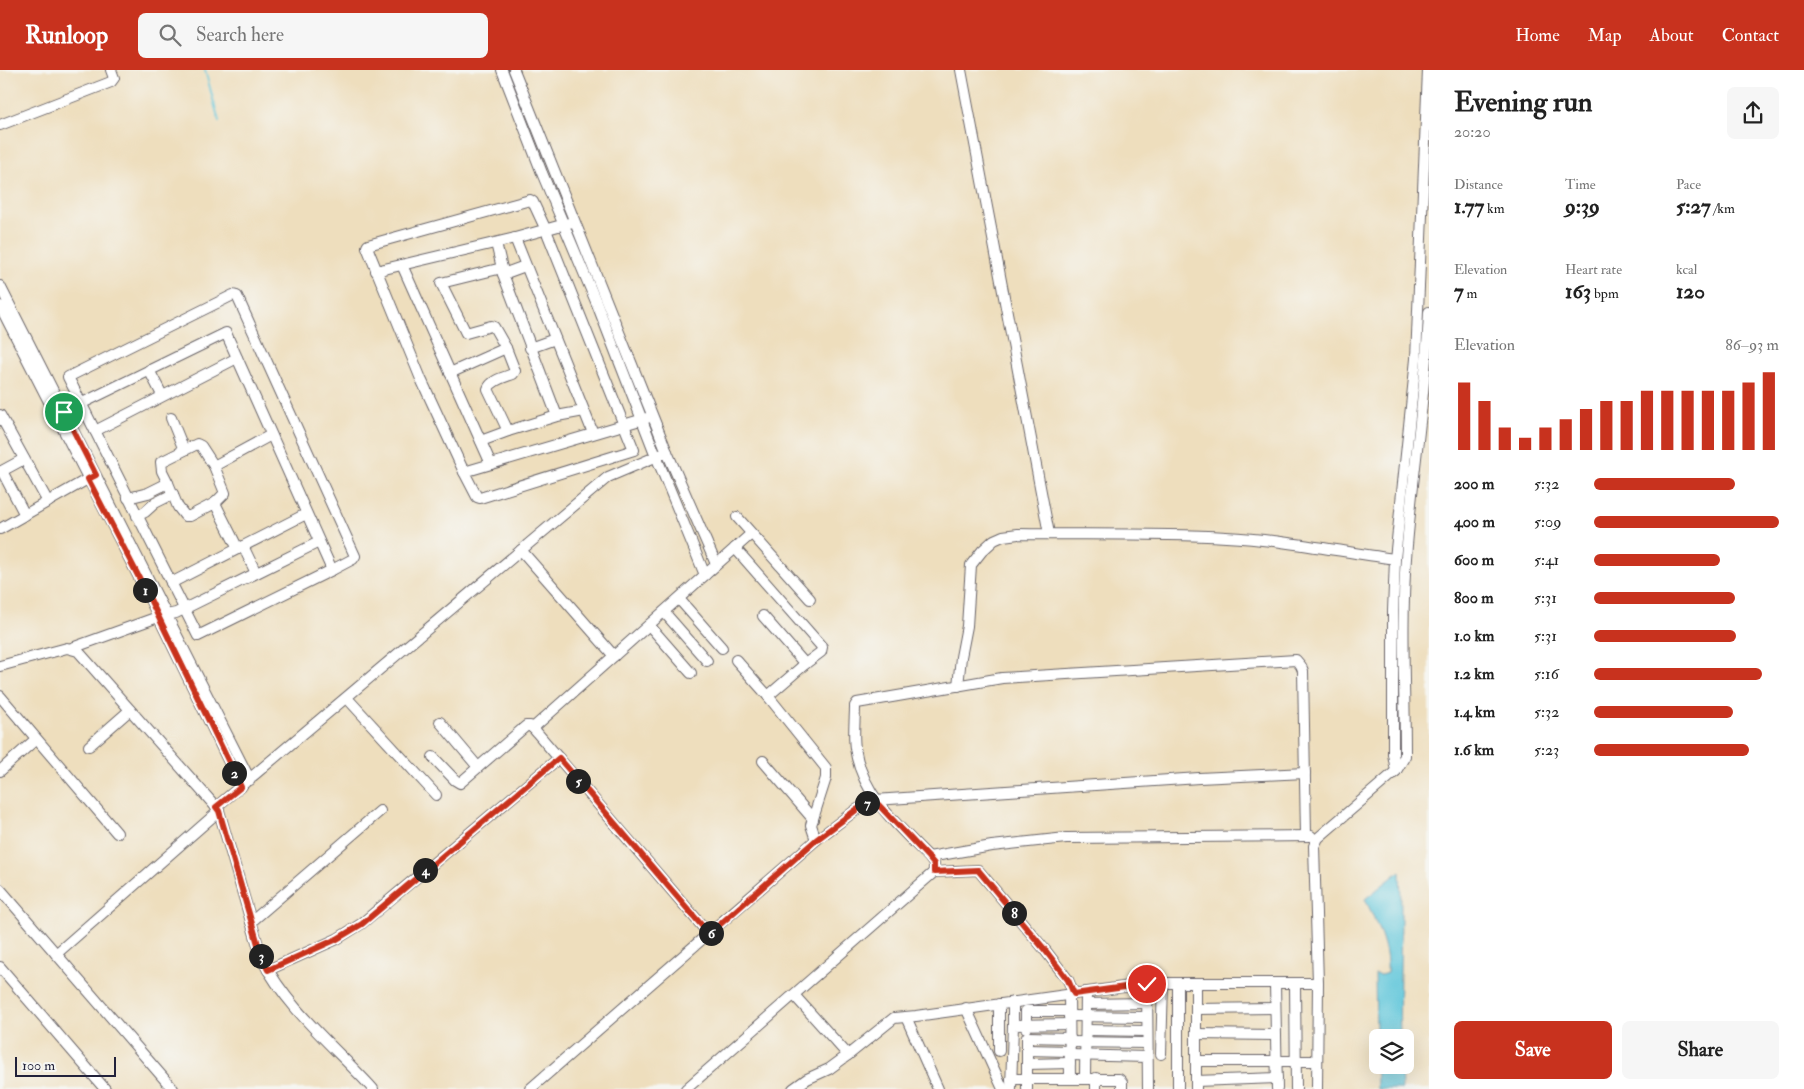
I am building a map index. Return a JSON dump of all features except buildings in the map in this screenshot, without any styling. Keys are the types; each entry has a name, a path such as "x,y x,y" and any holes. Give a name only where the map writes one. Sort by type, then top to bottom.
{"street":[{"path":"0,125 111,82 114,78 111,70"},
{"path":"502,70 705,575"},
{"path":"514,70 667,452 716,564"},
{"path":"962,70 1049,534"},
{"path":"1396,771 1393,754 1395,559 1416,359 1428,70"},
{"path":"530,200 533,202 546,230 634,449 632,452 482,498 477,497 464,472 376,271 367,250 368,245 530,200"},
{"path":"376,271 496,243 575,222"},
{"path":"515,238 594,433"},
{"path":"496,243 502,271 557,416"},
{"path":"402,265 491,464"},
{"path":"508,431 488,390 489,386 494,382 513,374 515,371 506,348 494,327 491,326 466,333 441,283 525,266"},
{"path":"0,286 60,414 162,616 250,780"},
{"path":"236,295 355,553 353,559 198,636 95,431 68,377 236,295"},
{"path":"0,306 60,414"},
{"path":"1317,1089 1318,983 1314,846 1318,838 1396,771 1405,756 1404,610 1406,558 1427,358 1429,312"},
{"path":"60,414 224,333 227,334 332,570"},
{"path":"530,348 555,339"},
{"path":"450,373 506,348"},
{"path":"95,431 237,358"},
{"path":"149,370 162,395"},
{"path":"480,441 557,416 584,411"},
{"path":"0,415 48,502"},
{"path":"464,472 653,416"},
{"path":"171,418 184,450"},
{"path":"214,466 271,435"},
{"path":"199,444 214,466 225,493 215,503 188,516 183,514 162,471 161,462 184,450 199,444"},
{"path":"56,954 241,787 608,477 667,452"},
{"path":"24,459 1,471 25,515"},
{"path":"0,529 92,477"},
{"path":"128,498 148,493 168,483"},
{"path":"137,516 155,503 173,494"},
{"path":"215,503 256,573"},
{"path":"172,583 306,514"},
{"path":"736,517 810,599"},
{"path":"533,728 751,534"},
{"path":"958,686 967,626 967,609 973,562 990,542 1002,536 1018,534 1136,534 1226,537 1254,539 1395,559"},
{"path":"0,666 60,649 72,648 162,616 176,613 319,542"},
{"path":"735,548 822,647 821,652 768,696"},
{"path":"522,550 614,656"},
{"path":"678,599 722,648"},
{"path":"664,612 707,661"},
{"path":"162,616 241,787"},
{"path":"763,616 805,664"},
{"path":"649,626 691,674"},
{"path":"72,648 78,651 218,809 262,958 268,970 282,993 373,1089"},
{"path":"736,660 768,696 826,768 826,778 811,825 814,835"},
{"path":"934,872 934,864 874,800 866,785 854,747 855,704 1022,676 1296,660 1302,666 1303,671 1306,835"},
{"path":"0,696 117,833"},
{"path":"347,698 436,795"},
{"path":"89,746 130,710"},
{"path":"440,722 478,767"},
{"path":"434,757 457,782 462,781 526,726 530,726 709,934"},
{"path":"0,771 36,739"},
{"path":"268,970 337,939 362,924 559,758"},
{"path":"763,761 813,818"},
{"path":"530,1089 709,934 814,835 874,800 1199,778 1305,773"},
{"path":"251,922 380,811"},
{"path":"928,857 992,846 1066,838 1306,835 1318,838"},
{"path":"686,1089 934,872 978,870 1068,980 1072,994 1069,1017 1070,1078"},
{"path":"0,889 173,1089"},
{"path":"0,967 105,1089"},
{"path":"1161,1054 1163,983"},
{"path":"1178,983 1178,1089"},
{"path":"1196,983 1196,1085 1277,1078"},
{"path":"793,1089 848,1055 894,1018 1147,984 1318,983"},
{"path":"1147,984 1148,1089"},
{"path":"1275,984 1277,1089"},
{"path":"1295,984 1296,1089"},
{"path":"1086,992 1086,1056 1093,1082"},
{"path":"794,994 848,1055"},
{"path":"1027,1000 1025,1024 1027,1037 1027,1089"},
{"path":"1013,1002 1011,1084 1027,1078 1070,1078 1109,1084 1120,1079 1122,1089"},
{"path":"1086,1004 1147,1003"},
{"path":"999,1004 999,1051"},
{"path":"966,1008 1003,1089"},
{"path":"1196,1009 1275,1008"},
{"path":"1026,1011 1069,1017"},
{"path":"906,1016 938,1089"},
{"path":"1013,1025 1069,1017 1147,1017"},
{"path":"1086,1030 1147,1031"},
{"path":"1196,1034 1276,1035"},
{"path":"1027,1037 1086,1056 1148,1057"},
{"path":"1027,1064 1070,1050 1086,1042 1147,1043"},
{"path":"1027,1050 1070,1050"},
{"path":"1196,1061 1317,1061"}],"water":[{"path":"1400,871 1400,1029 1376,1029 1375,974 1387,973 1387,963 1381,935 1365,899"},
{"path":"1377,1074 1401,1074 1402,1089 1377,1089"}],"waterway":[{"path":"205,70 219,121"}],"route":[{"path":"64,412 96,475 88,479 146,591 241,787 216,807 219,811 262,958 268,970 337,939 362,924 559,758 709,934 816,840 856,810 874,800 934,864 934,872 978,870 1045,950 1068,980 1074,994 1147,984"}]}
